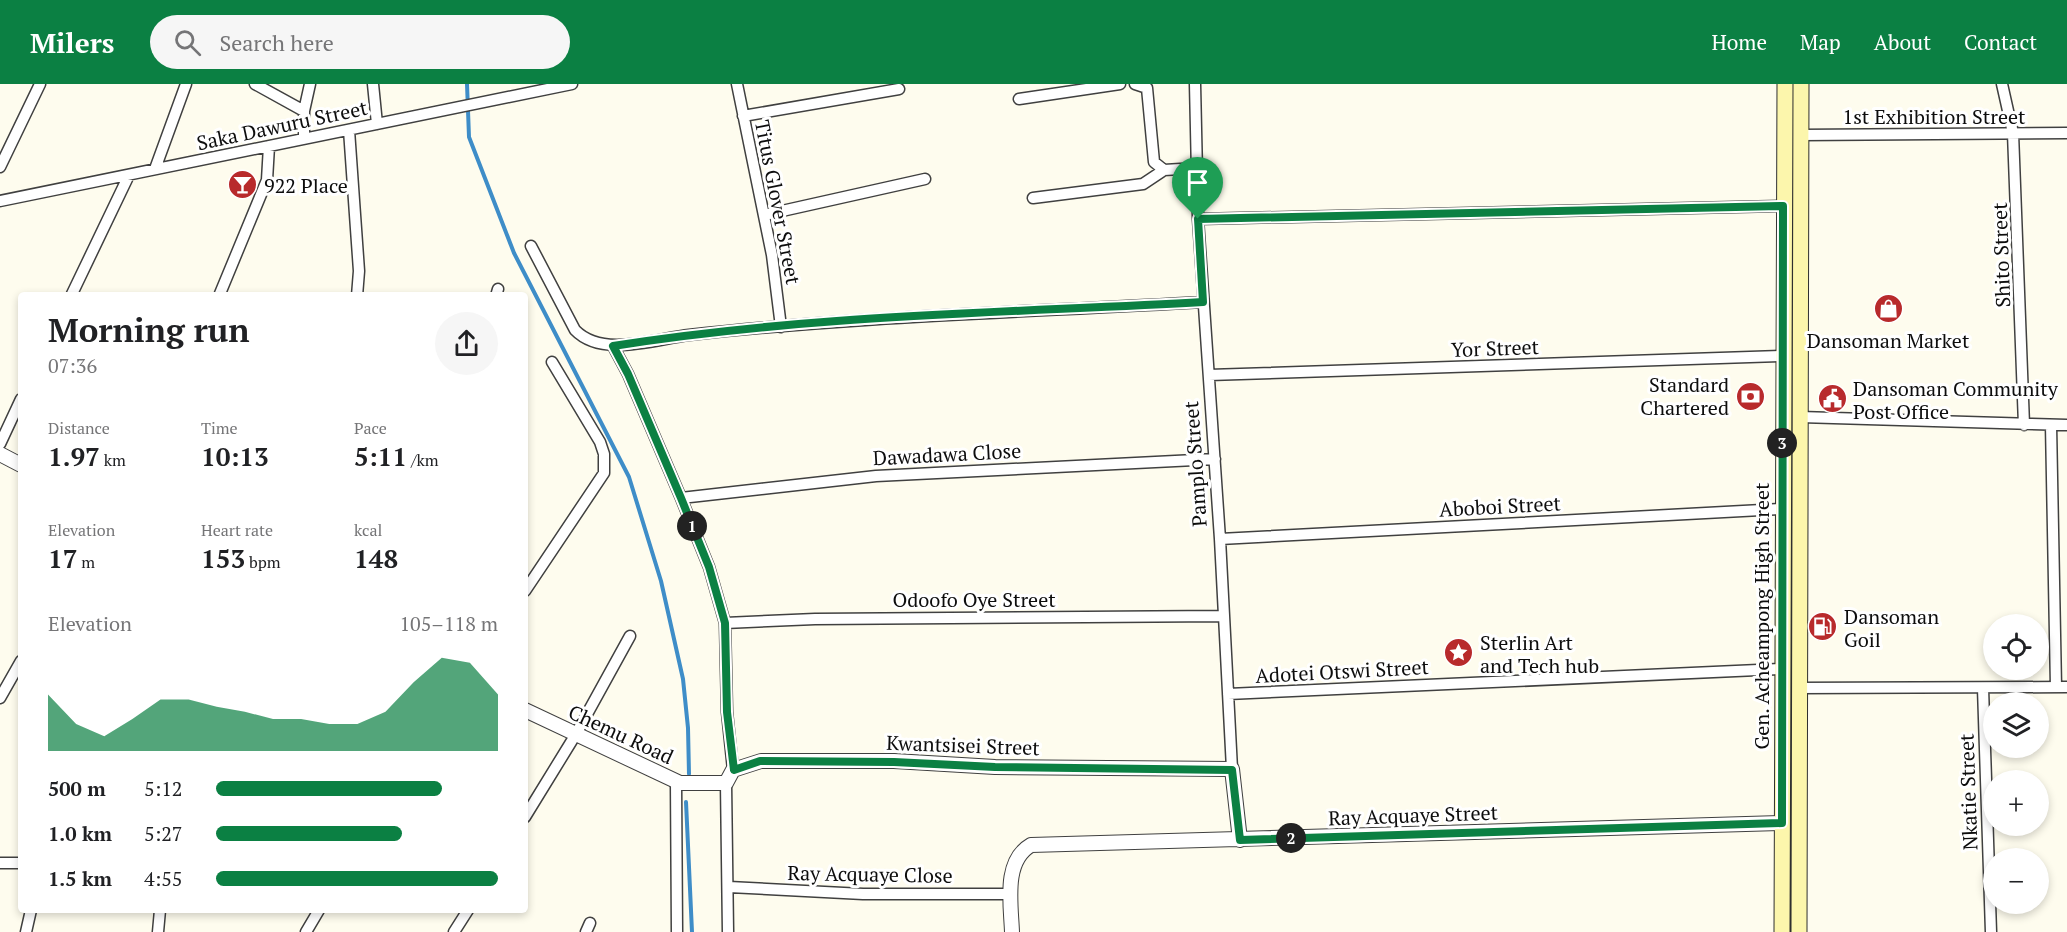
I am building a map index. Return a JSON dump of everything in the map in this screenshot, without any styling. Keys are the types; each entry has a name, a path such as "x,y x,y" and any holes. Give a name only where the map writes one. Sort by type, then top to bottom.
{"main road":[{"name":"Gen. Acheampong High Street","path":"1782,932 1781,509 1785,84"},
{"name":"Gen. Acheampong High Street","path":"1799,932 1801,84"}],"street":[{"path":"0,167 40,84"},
{"path":"155,169 186,84"},
{"path":"255,84 304,111"},
{"path":"304,138 304,111 310,84"},
{"path":"373,84 377,124"},
{"name":"Saka Dawuru Street","path":"0,201 572,84"},
{"name":"Titus Glover Street","path":"737,84 764,215 781,327"},
{"path":"1019,99 1120,84"},
{"path":"1135,84 1147,88 1154,162 1164,170"},
{"name":"Pamplo Street","path":"1195,84 1198,219 1220,539 1232,770 1240,840"},
{"name":"Shito Street","path":"2001,84 2013,134 2024,425"},
{"path":"743,116 899,89"},
{"path":"350,130 357,292"},
{"name":"1st Exhibition Street","path":"1801,135 2067,133"},
{"path":"221,292 267,180 269,146"},
{"path":"1033,198 1143,184 1164,170 1197,168"},
{"path":"73,292 129,175"},
{"path":"764,215 925,179"},
{"path":"1198,219 1783,206"},
{"path":"531,246 575,330 586,339 613,346 781,327 887,318 1203,302"},
{"path":"613,346 628,374 709,567 725,623 728,721 734,770 726,783 728,932"},
{"name":"Yor Street","path":"1209,375 1782,356"},
{"path":"528,587 604,473 605,462 600,442 552,362"},
{"path":"0,444 18,405"},
{"path":"1800,417 2024,425 2067,424"},
{"path":"1799,688 2061,687 2051,425"},
{"path":"0,454 18,463"},
{"name":"Dawadawa Close","path":"681,498 876,476 1215,459"},
{"name":"Aboboi Street","path":"1220,539 1781,509"},
{"name":"Odoofo Oye Street","path":"725,623 815,619 1223,616"},
{"path":"528,812 576,734 630,636"},
{"path":"0,698 18,666"},
{"name":"Adotei Otswi Street","path":"1228,694 1781,669"},
{"name":"Nkatie Street","path":"1983,687 1991,932"},
{"name":"Chemu Road","path":"528,711 678,782 726,783"},
{"name":"Kwantsisei Street","path":"734,770 760,761 1232,770"},
{"path":"677,932 678,782"},
{"name":"Ray Acquaye Street","path":"1012,932 1011,894 1016,858 1020,851 1031,845 1782,823"},
{"path":"0,862 18,862"},
{"name":"Ray Acquaye Close","path":"729,887 863,894 1011,894"},
{"path":"26,932 31,913"},
{"path":"158,932 160,913"},
{"path":"306,932 317,913"},
{"path":"454,932 466,913"}],"waterway":[{"path":"467,84 469,137 514,253 629,477 661,581 683,679 688,728 689,774"},
{"path":"686,802 692,932"}],"place":[{"name":"922 Place","path":"243,185"},
{"name":"Dansoman Market","path":"1888,309"},
{"name":"Standard Chartered","path":"1750,396"},
{"name":"Dansoman Community Post Office","path":"1832,399"},
{"name":"Dansoman Goil","path":"1823,627"},
{"name":"Sterlin Art and Tech hub","path":"1459,653"}],"route":[{"path":"1783,206 1782,823 1240,840 1232,770 760,761 734,770 728,730 725,623 709,567 628,374 613,346 718,332 887,318 1203,302 1198,219 1783,206"}]}
